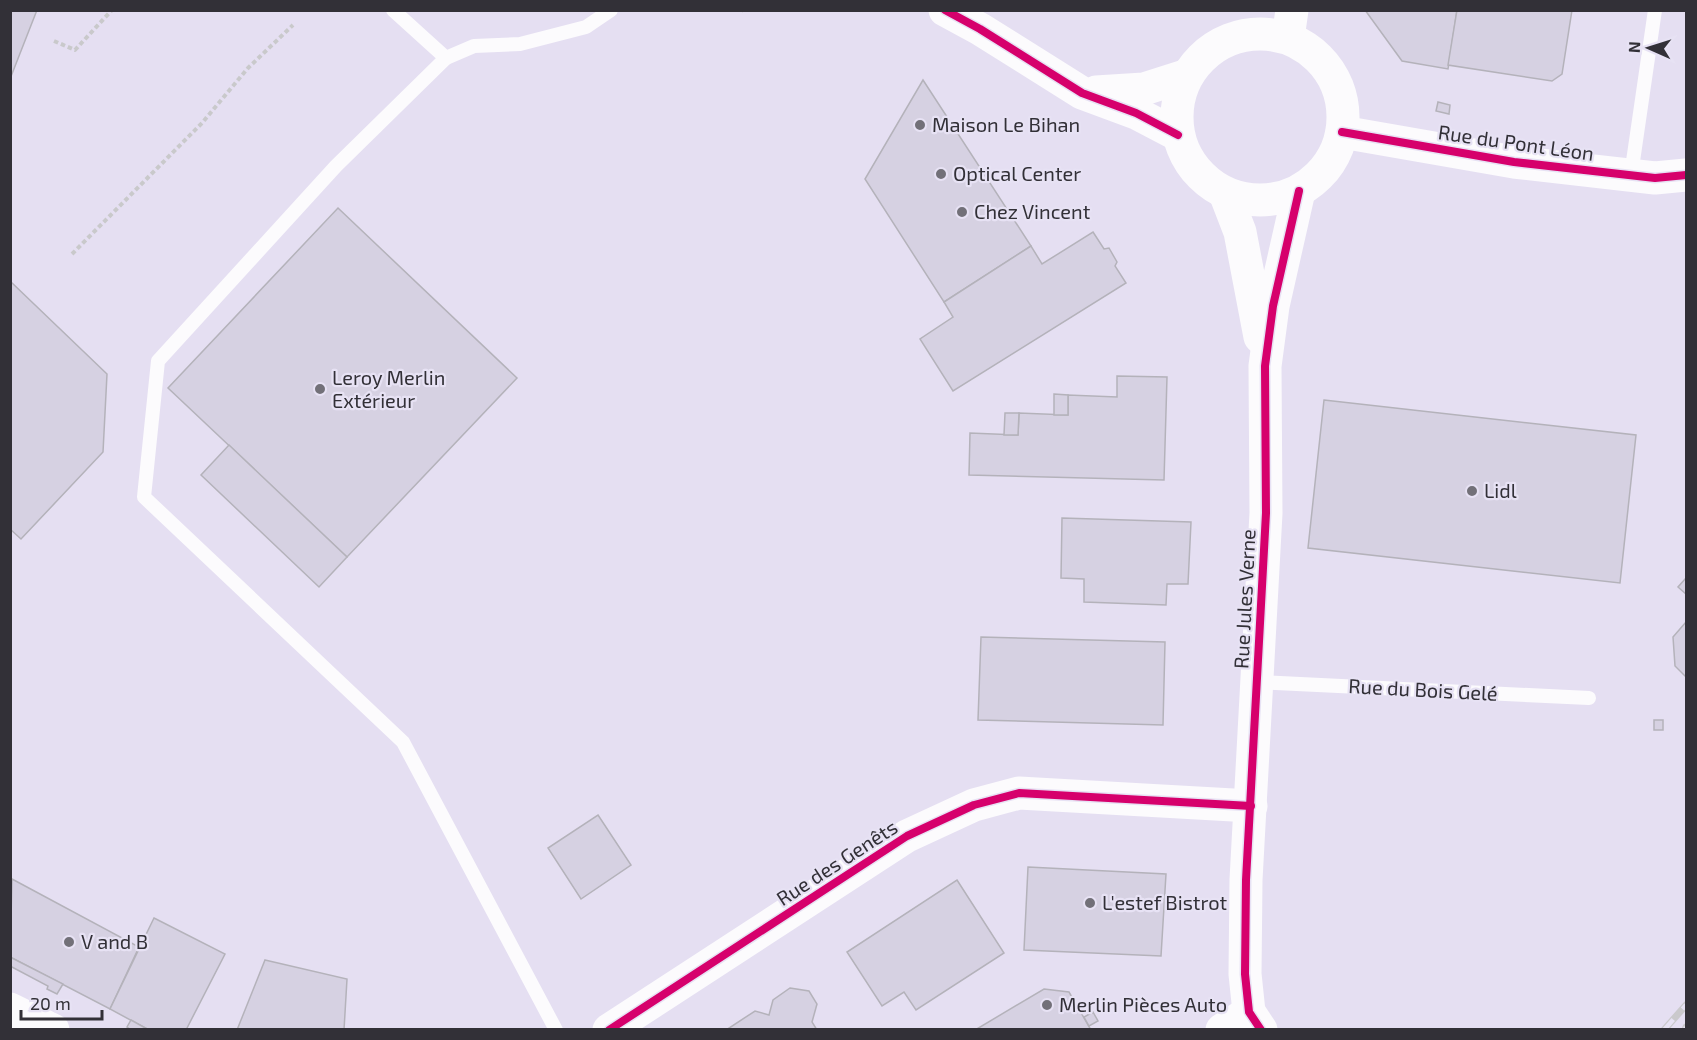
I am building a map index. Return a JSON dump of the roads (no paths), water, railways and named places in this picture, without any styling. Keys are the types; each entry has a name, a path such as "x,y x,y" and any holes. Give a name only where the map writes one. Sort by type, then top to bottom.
{"street":[{"path":"945,11 980,29 1082,93 1137,113 1178,135"},
{"path":"1249,22 1270,34 1290,24 1331,72 1340,91 1343,111 1342,132 1334,155 1324,169 1299,191 1275,199 1250,200 1225,193 1204,179 1187,159 1178,135 1176,114 1180,94 1188,75 1205,53 1229,39 1249,22"},
{"path":"1082,93 1144,89 1188,75"},
{"name":"Rue du Pont Léon","path":"1342,132 1514,162 1655,178 1686,175"},
{"name":"Rue Jules Verne","path":"1255,1021 1245,974 1266,513 1265,366 1273,306 1299,191"},
{"name":"Rue Jules Verne","path":"1225,193 1240,232 1265,366"},
{"name":"Rue des Genêts","path":"609,1029 907,837 974,805 1018,793 1251,806"},
{"path":"10,1009 53,1029"},
{"path":"1222,1029 1255,1021"}],"lane":[{"path":"393,10 446,58"},
{"path":"556,1029 403,742 144,497 158,361 336,166 446,58 474,46 520,44 586,27 611,10"},
{"path":"1631,175 1655,10"},
{"name":"Rue du Bois Gelé","path":"1257,682 1589,698"}],"railway":[{"path":"1664,1030 1686,1005"}],"place":[{"name":"Maison Le Bihan","path":"920,125"},
{"name":"Optical Center","path":"941,174"},
{"name":"Chez Vincent","path":"962,212"},
{"name":"Leroy Merlin Extérieur","path":"320,389"},
{"name":"Lidl","path":"1472,491"},
{"name":"L'estef Bistrot","path":"1090,903"},
{"name":"V and B","path":"69,942"},
{"name":"Merlin Pièces Auto","path":"1047,1005"}]}
